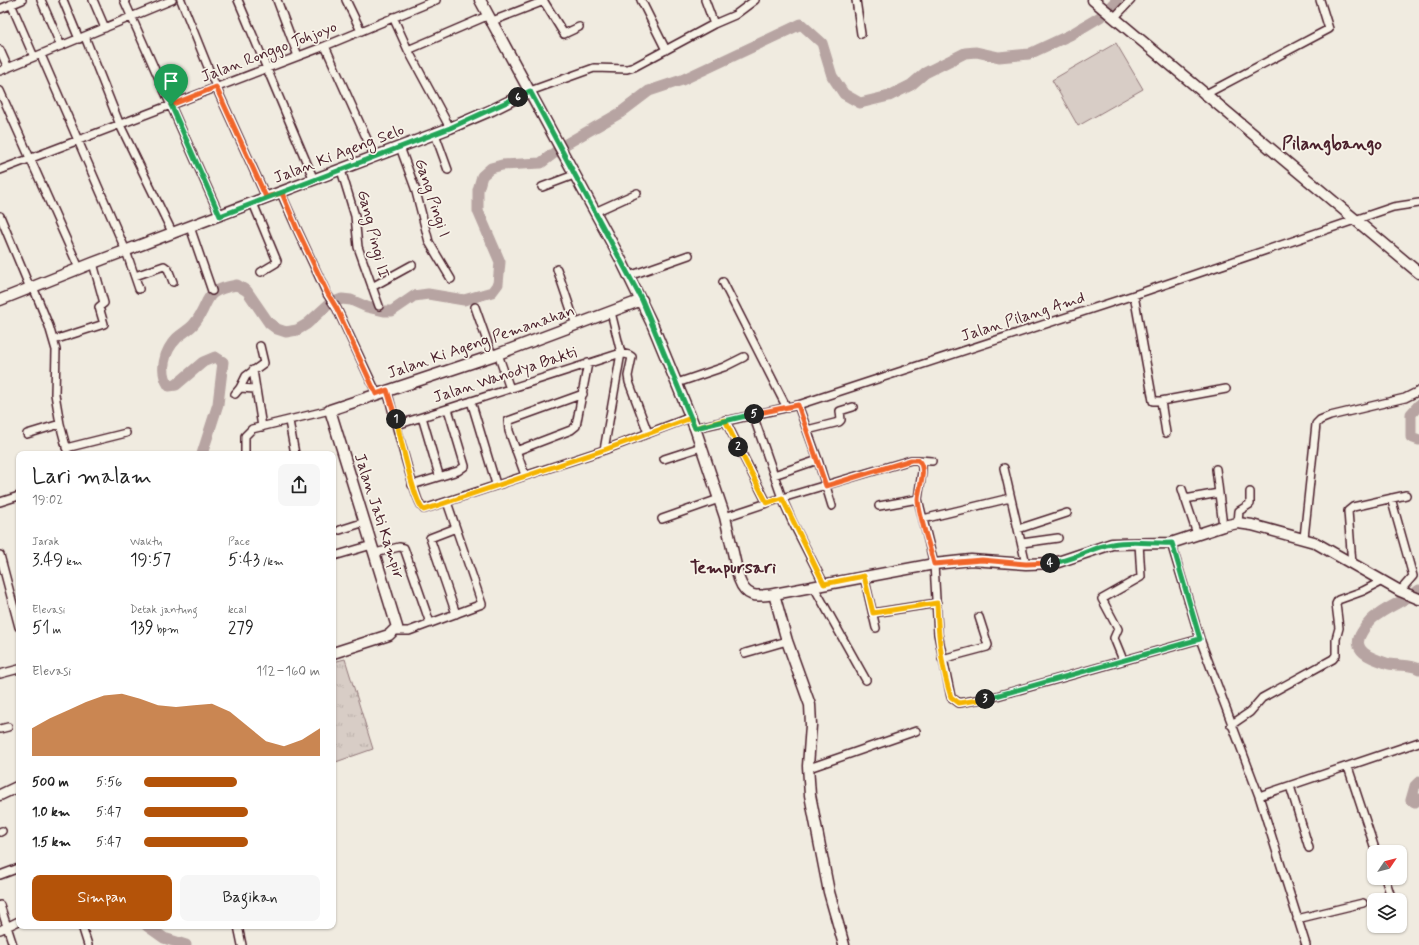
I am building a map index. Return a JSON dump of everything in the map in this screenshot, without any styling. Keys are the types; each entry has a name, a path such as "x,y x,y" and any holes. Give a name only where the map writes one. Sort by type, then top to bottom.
{"street":[{"path":"0,8 22,0"},
{"path":"41,0 60,46"},
{"path":"63,0 172,234"},
{"path":"94,0 105,28"},
{"path":"124,0 220,216"},
{"path":"0,71 131,18 156,3 172,0"},
{"path":"181,0 216,87 266,197"},
{"path":"238,0 314,180"},
{"path":"277,0 298,56"},
{"path":"346,0 361,31"},
{"name":"Jalan Ronggo Tohjoyo","path":"0,170 325,46 436,0"},
{"path":"480,0 642,300 695,428 725,517 739,579 743,588 755,596 774,594 934,564 982,560 1026,564 1056,563 1067,560 1094,548 1112,544 1172,543 1223,526 1238,523 1304,538 1324,546 1352,564 1410,596 1413,576 1391,498"},
{"path":"641,0 666,50"},
{"path":"705,0 714,24"},
{"path":"530,91 594,68 632,68 714,24 735,15 755,0"},
{"path":"856,0 861,34"},
{"path":"1113,17 1131,0"},
{"path":"1204,95 1329,29 1320,0"},
{"path":"408,50 489,19 543,1 564,34 579,27"},
{"path":"1098,3 1204,95 1357,220 1419,273"},
{"path":"11,4 38,56 78,140 126,251 140,289"},
{"path":"393,17 408,50 450,128"},
{"path":"325,46 375,157"},
{"path":"0,50 8,68"},
{"path":"0,91 79,268"},
{"name":"Jalan Ki Ageng Selo","path":"0,300 79,268 220,216 266,197 282,193 435,134 492,110 530,91"},
{"path":"435,134 448,170"},
{"name":"Gang Pingi I","path":"400,147 416,188 430,242 450,279"},
{"name":"Gang Pingi II","path":"341,170 354,209 358,247 379,306"},
{"path":"542,187 574,175"},
{"path":"282,193 376,394"},
{"path":"595,212 636,193"},
{"path":"253,203 276,261 276,263 261,272"},
{"name":"Jalan Pilang Amd","path":"695,428 725,420 798,405 1134,295 1393,207 1419,203"},
{"path":"0,216 54,340 57,358 55,394 60,424 67,451 126,433"},
{"path":"190,227 212,291"},
{"path":"629,276 689,255"},
{"path":"54,340 104,324 99,307 104,303 93,263"},
{"path":"372,287 412,265"},
{"path":"135,276 164,266 168,270 173,282"},
{"path":"557,269 576,325"},
{"path":"723,282 787,408"},
{"path":"1134,295 1146,357 1151,399 1155,402 1226,389"},
{"name":"Jalan Ki Ageng Pemanahan","path":"330,410 495,355 642,300"},
{"path":"475,307 510,389"},
{"path":"604,450 621,353 611,312"},
{"path":"235,394 240,388 244,378 264,363 260,346"},
{"path":"621,353 632,357 629,382 648,433"},
{"name":"Jalan Wanodya Bakti","path":"397,424 621,353"},
{"path":"677,383 724,367 744,357"},
{"path":"516,451 574,428 578,422 588,363"},
{"path":"253,370 262,427"},
{"path":"240,388 255,388"},
{"path":"387,390 412,484 420,507 424,510 496,484 604,450 691,418"},
{"path":"1304,538 1316,424 1320,420 1330,416 1399,400 1419,391"},
{"path":"525,475 507,426 509,420 583,394"},
{"path":"471,401 496,484"},
{"path":"1161,401 1166,433"},
{"path":"798,405 818,460 832,506"},
{"path":"807,430 840,422 840,411 853,407"},
{"path":"412,484 439,475 460,471 465,464 448,408"},
{"path":"245,451 245,436 252,429 330,410"},
{"name":"Jalan Jati Kampir","path":"330,410 397,623 396,631"},
{"path":"753,415 782,498 819,585 866,680"},
{"path":"422,417 439,475"},
{"path":"289,420 294,451"},
{"path":"725,420 767,503"},
{"path":"27,434 60,424"},
{"path":"664,459 701,447"},
{"path":"774,475 818,460"},
{"path":"725,517 782,498 911,460 932,461"},
{"path":"918,460 922,466 918,499 934,564 938,634 951,697 956,702 962,703 993,697 1200,639"},
{"path":"1004,468 1026,564"},
{"path":"1216,469 1223,526"},
{"path":"1182,489 1197,534"},
{"path":"1238,523 1239,511 1250,504 1250,492"},
{"path":"1185,499 1219,493"},
{"path":"1352,564 1348,511 1353,507 1406,494"},
{"path":"0,502 16,497"},
{"path":"923,519 1010,498"},
{"path":"662,519 719,499"},
{"path":"879,506 918,499"},
{"path":"336,652 389,635 396,631 404,632 430,624 482,604 447,502"},
{"path":"1018,529 1067,513"},
{"path":"340,530 365,522"},
{"path":"456,528 431,537 430,540 456,614"},
{"path":"1022,543 1058,538"},
{"path":"1123,660 1114,638 1118,629 1102,598 1142,576 1139,543"},
{"path":"1172,543 1200,639 1259,796 1306,945"},
{"path":"336,556 374,549 404,548 430,624"},
{"path":"0,555 16,616"},
{"path":"864,576 876,628"},
{"path":"1231,724 1250,712 1262,698 1330,662 1337,651 1336,639 1339,628 1336,604 1338,600 1363,591 1382,581"},
{"path":"774,594 787,641 807,693 811,710 809,768 810,795 830,898 844,945"},
{"path":"873,613 937,603"},
{"path":"942,659 987,647 988,645 979,617"},
{"path":"745,653 787,641"},
{"path":"0,674 16,670"},
{"path":"0,729 8,726"},
{"path":"809,768 916,731"},
{"path":"1259,796 1419,742"},
{"path":"1348,767 1374,845"},
{"path":"1290,786 1309,848"},
{"path":"1,793 16,787"},
{"path":"0,875 16,869"},
{"path":"1297,919 1363,903"},
{"path":"0,906 8,926 13,945"},
{"path":"0,930 16,922"},
{"path":"83,929 88,945"},
{"path":"239,929 242,945"}],"green space":[{"path":"1116,43 1143,89 1078,126 1052,80"},
{"path":"345,659 373,749 336,762 336,661"}],"waterway":[{"path":"203,451 218,404 223,362 215,357 203,362 176,385 169,386 164,374 164,361 173,343 194,324 208,298 225,287 237,285 247,291 269,323 277,329 286,332 297,330 307,324 329,304 342,299 351,300 367,307 384,311 392,311 414,296 428,294 464,300 492,292 498,284 500,262 478,211 478,190 482,176 491,168 502,165 541,163 566,144 620,113 649,91 682,80 801,24 822,43 832,76 844,94 860,103 889,96 911,85 925,73 965,53 976,52 999,57 1029,54 1070,35 1100,17 1117,0"},
{"path":"1419,405 1411,414 1411,437 1419,440"},
{"path":"1419,590 1376,616 1367,624 1359,639 1360,649 1374,659 1390,664 1412,666 1419,669"},
{"path":"1419,782 1415,786 1411,800 1415,802 1419,799"},
{"path":"151,929 164,938 186,945"}],"district":[{"name":"Pilangbango","path":"1332,144"},
{"name":"Tempursari","path":"733,568"}],"route":[{"path":"171,105 216,87 266,197 282,193 297,229 328,294 337,309 376,394 387,390 412,484 422,509 424,510 496,484 604,450 691,418 695,428 725,420 767,503 782,498 824,584 864,576 873,613 937,603 938,634 942,659 950,695 956,702 962,703 993,697 1200,639 1172,543 1112,544 1094,548 1067,560 1056,563 1026,564 995,560 972,560 934,564 918,499 922,472 921,462 918,460 911,460 876,472 826,486 798,405 725,420 695,428 665,354 642,300 554,139 530,91 492,110 418,141 282,193 266,197 220,216 171,105"}]}
